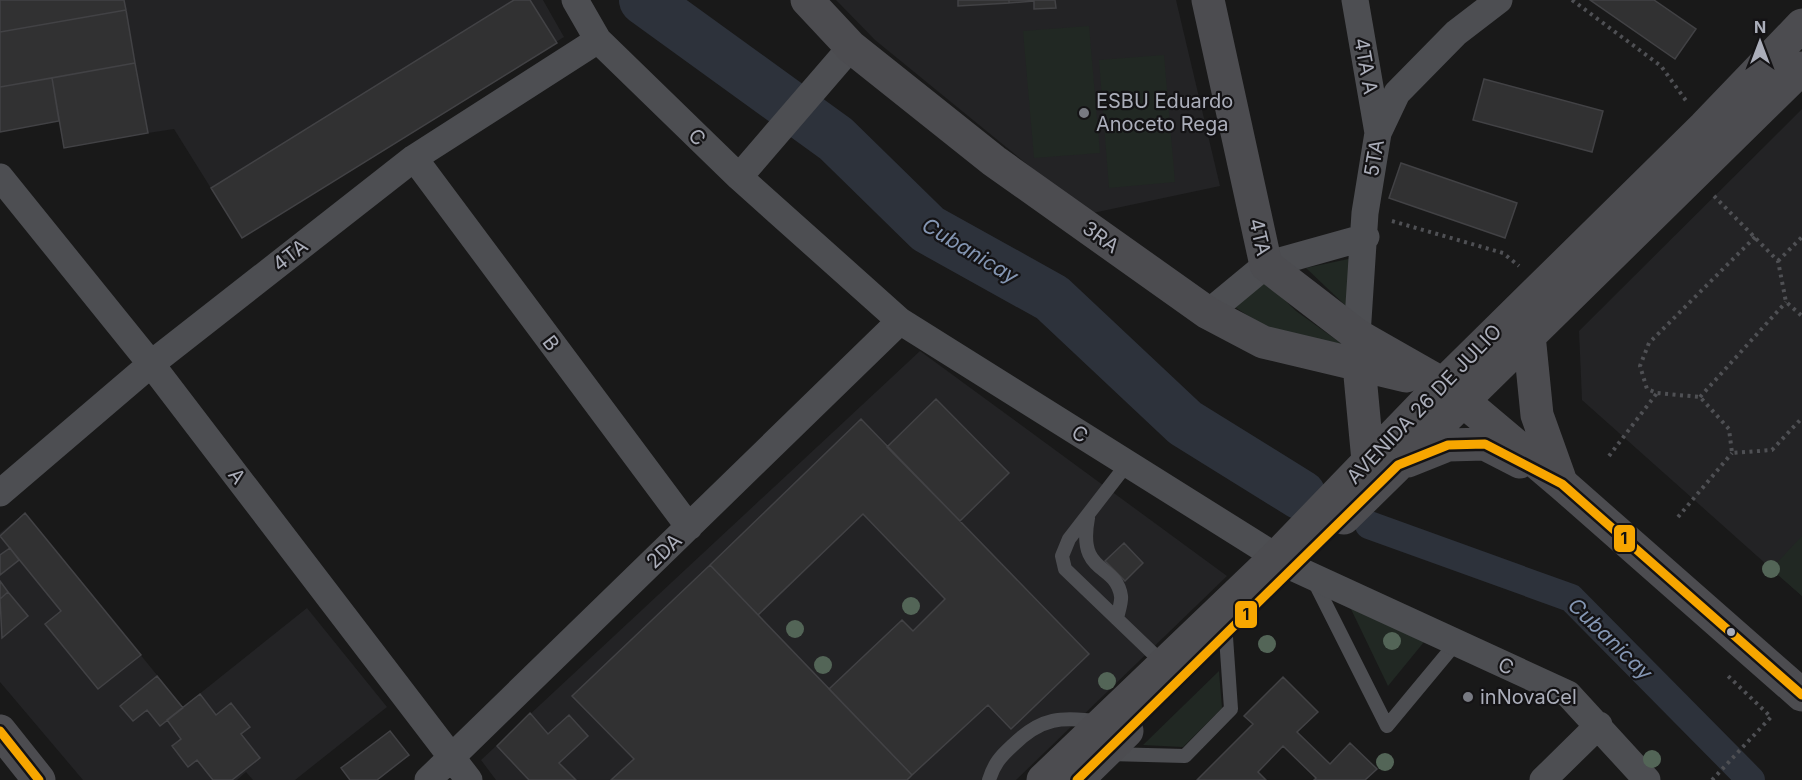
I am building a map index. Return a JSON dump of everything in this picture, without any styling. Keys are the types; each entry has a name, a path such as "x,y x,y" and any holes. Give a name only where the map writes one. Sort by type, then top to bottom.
{"main road":[{"name":"3RA","path":"807,0 851,47 994,161 1208,313 1263,342 1358,350"},
{"name":"4TA","path":"1208,0 1266,265 1358,350 1453,392 1562,484"},
{"name":"AVENIDA 26 DE JULIO","path":"1043,780 1103,738 1226,637 1370,476 1453,392 1542,285 1704,127 1802,25"},
{"name":"AVENIDA 26 DE JULIO","path":"1453,392 1529,334 1802,68"},
{"path":"1529,334 1537,415 1562,484"},
{"path":"1358,350 1370,476 1448,445 1485,444 1562,484 1800,689"},
{"name":"AVENIDA 26 DE JULIO","path":"1077,780 1103,738 1164,664 1298,557"},
{"path":"0,731 39,780"}],"street":[{"name":"C","path":"575,0 598,40 746,169 900,321 1127,464 1456,643 1568,694 1599,725 1647,780"},
{"name":"4TA A","path":"1355,0 1378,133"},
{"name":"5TA","path":"1358,350 1365,225 1378,133 1397,93 1456,33 1499,0"},
{"name":"4TA","path":"0,493 151,364 414,158 598,40"},
{"path":"746,169 851,47"},
{"name":"B","path":"414,158 689,527"},
{"name":"A","path":"0,177 151,364 469,780"},
{"path":"1208,313 1266,265 1365,225"},
{"name":"2DA","path":"428,780 900,321"},
{"path":"1543,780 1599,725"}],"lane":[{"path":"1127,464 1069,539 1062,556 1065,569 1164,664"},
{"path":"1088,514 1085,543 1087,554 1114,582 1121,596 1117,619"},
{"path":"1298,557 1388,726 1456,643"},
{"path":"989,780 994,764 1026,732 1051,720 1076,718 1103,738 1185,756 1231,709 1226,637"}],"path":[{"path":"1572,0 1661,66 1704,127"},
{"path":"1693,174 1778,261 1786,302 1802,316"},
{"path":"1365,225 1503,253 1542,285"},
{"path":"1732,453 1729,429 1700,397 1658,393 1647,389 1640,366 1649,343 1755,237"},
{"path":"1778,261 1802,237"},
{"path":"1700,397 1786,302"},
{"path":"1609,456 1658,393"},
{"path":"1678,517 1732,453 1772,450 1802,418"},
{"path":"1712,780 1771,717 1727,675"}],"shaded area":[{"path":"0,0 543,0 564,37 242,238 174,129 148,133 126,10"},
{"name":"ESBU Eduardo Anoceto Rega","path":"836,0 1176,0 1220,186 1088,214 875,40"},
{"path":"1089,26 1100,153 1034,158 1023,31"},
{"path":"1164,55 1175,182 1109,188 1099,60"},
{"path":"1802,109 1802,596 1582,400 1579,331"},
{"path":"1353,258 1347,307 1306,268"},
{"path":"1263,279 1296,311 1342,344 1269,329 1233,306"},
{"path":"920,351 1227,576 1016,780 496,780 481,760"},
{"path":"25,513 183,707 307,608 387,707 295,780 253,780 246,772 237,780 83,780 0,682 0,533"},
{"path":"1802,536 1802,596 1771,569"},
{"path":"1350,607 1424,642 1388,686"},
{"path":"1219,671 1222,708 1183,747 1143,745"}],"building":[{"path":"0,0 124,0 126,10 0,32"},
{"path":"514,0 530,0 557,43 242,238 211,188"},
{"path":"958,0 1009,0 1009,3 958,6"},
{"path":"1009,0 1055,0 1056,8 1034,9 1034,1 1009,3"},
{"path":"1590,0 1654,0 1696,29 1675,59"},
{"path":"126,10 135,63 0,87 0,32"},
{"path":"135,63 148,133 64,148 52,78"},
{"path":"52,78 59,121 0,132 0,87"},
{"path":"1484,79 1603,111 1592,152 1473,120"},
{"path":"1401,163 1517,203 1505,238 1389,198"},
{"path":"936,399 1009,473 960,521 887,447"},
{"path":"861,419 1089,654 1011,729 988,705 912,775 829,689 902,620 913,631 945,599 863,514 758,615 710,565"},
{"path":"25,513 141,655 98,689 45,624 61,611 0,536"},
{"path":"1124,543 1143,563 1125,581 1105,561"},
{"path":"10,548 19,560 0,575 0,555"},
{"path":"710,565 912,775 907,780 611,780 634,759 572,696"},
{"path":"0,581 8,592 0,599"},
{"path":"8,592 28,616 2,638 0,599"},
{"path":"157,676 183,708 160,726 147,710 133,721 120,706"},
{"path":"1283,677 1318,712 1297,732 1330,764 1350,743 1377,769 1365,780 1314,780 1316,778 1283,746 1258,772 1266,780 1197,780 1253,724 1244,716"},
{"path":"200,694 216,715 231,703 250,727 241,734 260,758 232,780 213,780 197,760 188,767 172,746 181,739 167,720"},
{"path":"530,713 548,734 569,715 588,736 559,763 576,780 529,780 497,746"},
{"path":"390,731 409,755 377,780 350,780 341,768"}],"waterway":[{"name":"Cubanicay","path":"644,0 836,139 928,229 1052,298 1185,423 1301,495"},
{"name":"Cubanicay","path":"1369,525 1571,598 1751,780"}],"transit line":[{"name":"1","path":"1077,780 1398,465 1448,445 1485,444 1562,484 1802,695"},
{"name":"1","path":"0,731 39,780"}],"place":[{"name":"ESBU Eduardo Anoceto Rega","path":"1084,113"},
{"name":"inNovaCel","path":"1468,697"}]}
